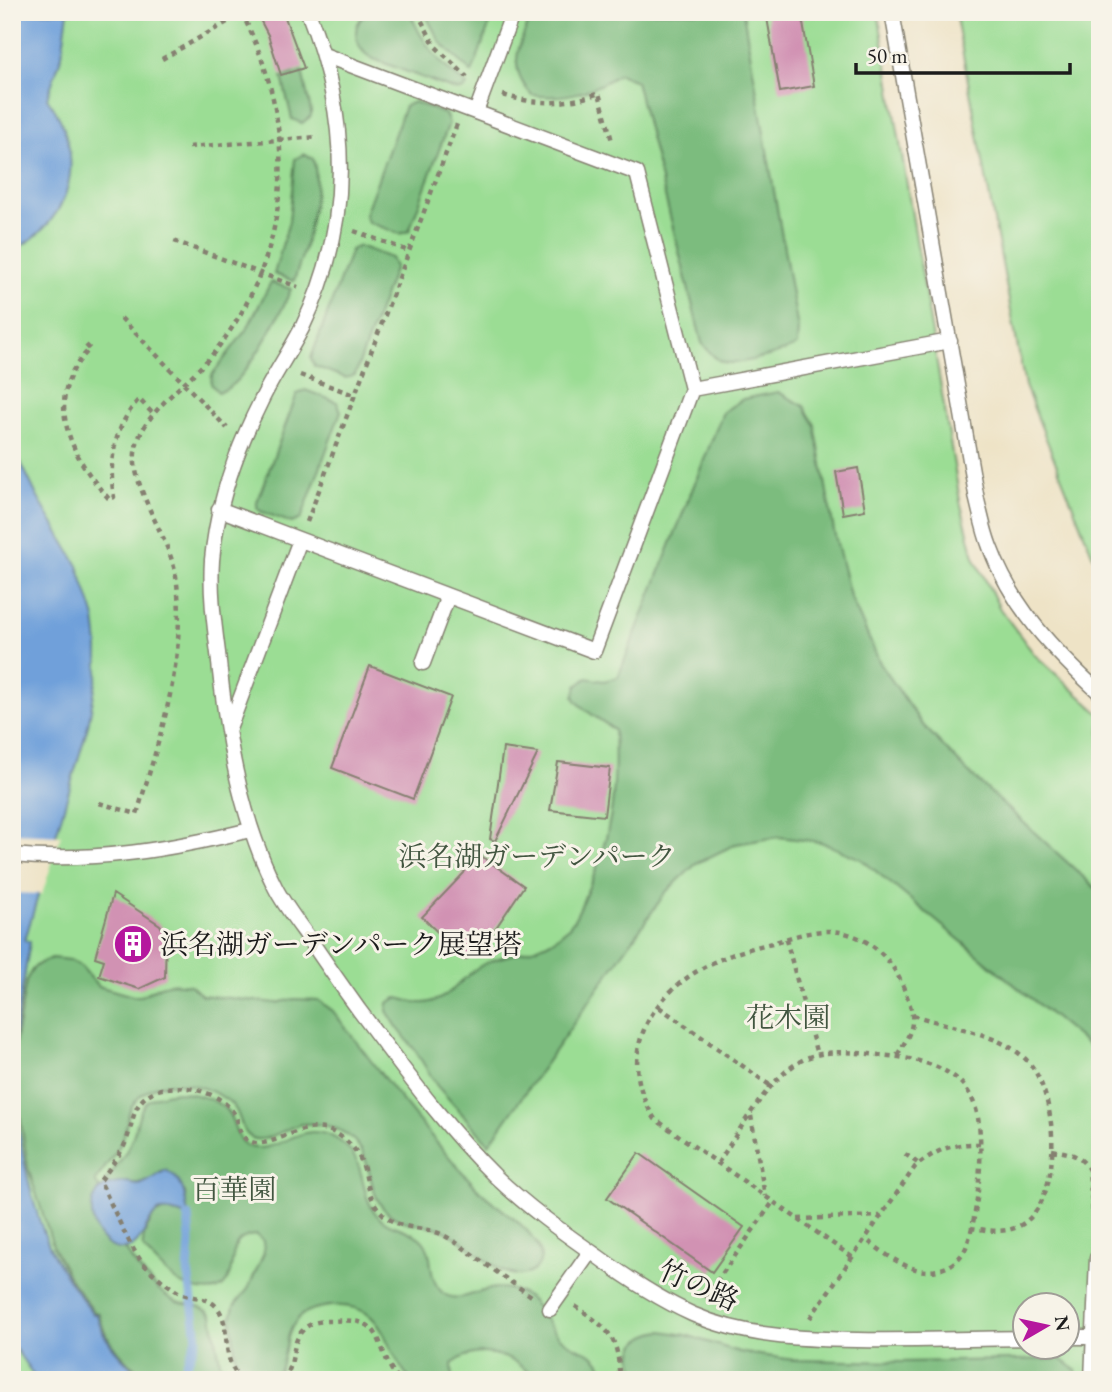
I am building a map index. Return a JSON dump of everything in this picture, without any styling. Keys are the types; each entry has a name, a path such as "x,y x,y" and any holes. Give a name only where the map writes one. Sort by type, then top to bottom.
{"lane":[{"name":"竹の路","path":"309,12 332,82 340,135 340,192 336,224 327,264 300,332 260,403 242,443 219,509 212,565 214,618 229,730 250,830 276,891 425,1098 494,1175 551,1224 646,1289 694,1315 744,1331 795,1339 902,1341 1010,1338"},
{"path":"469,110 485,88 513,12"},
{"path":"892,12 977,500 989,547 1009,591 1036,630 1100,693"},
{"path":"219,509 594,651 692,389 637,173 324,55"},
{"path":"692,389 950,341"},
{"path":"229,730 300,540"},
{"path":"423,663 448,596"},
{"path":"12,855 78,857 137,852 250,830"},
{"path":"550,1309 590,1252"},
{"path":"1092,1380 1097,1337 1098,1256"}],"path":[{"path":"417,12 425,31 446,59 485,88 504,96 538,103 572,101 600,93 618,166"},
{"path":"99,803 137,814 162,730 179,648 179,608 175,573 166,542 140,489 135,469 135,447 145,425 217,350 230,330 260,273 276,218 281,182 280,139 268,74 242,13 162,59"},
{"path":"300,540 409,251 469,110"},
{"path":"189,147 340,135"},
{"path":"336,224 409,251"},
{"path":"174,241 316,294"},
{"path":"121,318 242,443"},
{"path":"86,345 90,349 78,363 67,384 65,421 67,433 80,461 110,500 114,497 111,477 114,448 124,421 139,399 154,415"},
{"path":"279,367 354,395"},
{"path":"852,1257 655,1119 639,1088 636,1053 648,1021 676,987 697,971 720,959 786,939 824,931 844,933 864,940 881,952 894,968 913,1015 913,1029 896,1057"},
{"path":"786,939 817,1055"},
{"path":"659,1007 771,1086"},
{"path":"913,1015 994,1040 1014,1049 1030,1063 1041,1081 1048,1102 1052,1150 1049,1174 1034,1214 1018,1226 999,1231 971,1228"},
{"path":"718,1163 771,1086 783,1071 799,1061 817,1055 863,1054 896,1057 946,1071 962,1083 973,1100 979,1119 977,1195 967,1245 952,1265 928,1271 900,1263 865,1239"},
{"path":"241,1380 228,1360 219,1311 213,1303 178,1293 140,1259 100,1181 119,1156 131,1127 134,1110 144,1097 159,1090 195,1090 212,1096 227,1105 236,1116 239,1131 246,1140 257,1144 302,1129 320,1129 338,1134 352,1146 363,1161 371,1196 380,1212 394,1223 441,1234 550,1309"},
{"path":"751,1115 765,1196"},
{"path":"795,1339 919,1164 944,1147 962,1143 980,1144"},
{"path":"1052,1150 1075,1154 1084,1160 1089,1170 1098,1256"},
{"path":"905,1154 919,1164"},
{"path":"694,1315 773,1202"},
{"path":"797,1219 881,1216"},
{"path":"560,1295 603,1325 613,1339 619,1356 619,1380"},
{"path":"283,1380 292,1365 297,1338 302,1330 319,1322 354,1319 363,1322 375,1334 400,1380"}],"green space":[{"name":"浜名湖ガーデンパーク","path":"12,12 878,12 960,501 974,557 1000,609 1035,655 1100,714 1100,1380 12,1380"},
{"path":"369,12 410,12 433,53 467,85 461,90 452,89 371,58 361,48 356,35 358,23"},
{"path":"424,12 494,12 472,73 440,42"},
{"path":"533,12 743,12 798,329 797,345 763,357 728,363 716,358 702,343 636,81 619,74 577,93 532,95 519,75 517,65 520,45"},
{"path":"955,12 1100,12 1100,563 1093,556 1025,386"},
{"path":"302,71 311,116 302,123 292,119 282,77"},
{"path":"414,102 445,114 449,123 409,231 400,234 368,222 365,214 405,106"},
{"path":"304,154 313,159 316,186 307,237 294,281 274,274 289,221 295,159"},
{"path":"359,246 391,258 395,267 355,375 346,378 314,366 311,358 351,250"},
{"path":"271,282 291,289 286,300 249,365 228,388 218,392 211,384 212,375 248,327"},
{"path":"305,390 337,402 341,411 301,519 292,523 260,511 257,502 297,394"},
{"path":"778,392 804,406 815,425 834,531 850,596 880,663 922,724 967,771 1100,892 1100,1055 861,859 821,842 778,837 736,844 697,863 666,892 489,1144 437,1086 387,1011 388,1003 397,998 420,1003 432,1002 447,994 480,966 554,939 567,929 579,911 607,835 615,774 614,730 577,702 574,697 577,686 587,678 604,681 618,677 723,412 743,399"},
{"path":"52,958 70,960 81,966 98,986 133,996 141,996 171,983 190,985 202,995 276,1003 294,999 318,1000 333,1011 403,1101 477,1188 533,1237 541,1254 537,1267 527,1274 505,1272 443,1230 391,1215 378,1201 360,1147 339,1130 302,1124 264,1139 252,1138 244,1131 232,1105 216,1093 190,1085 152,1088 141,1095 132,1106 122,1141 95,1181 100,1189 93,1210 94,1219 101,1235 127,1251 142,1272 164,1294 177,1302 204,1309 212,1315 220,1362 230,1380 147,1380 111,1341 105,1333 99,1313 94,1312 68,1276 54,1249 28,1168 12,1062 26,982 36,966"},
{"name":"百華園","path":"177,1092 216,1102 230,1115 240,1139 249,1147 267,1147 295,1136 315,1132 338,1140 348,1148 359,1166 366,1195 376,1214 386,1223 422,1240 429,1252 434,1280 443,1293 456,1298 499,1288 524,1294 557,1335 596,1358 606,1380 536,1380 518,1364 485,1353 463,1357 452,1364 453,1380 411,1380 373,1319 363,1311 349,1306 316,1309 299,1317 290,1333 279,1372 263,1378 254,1377 240,1366 236,1357 231,1318 234,1306 248,1289 264,1253 263,1241 256,1235 245,1237 239,1242 227,1281 220,1288 205,1291 188,1287 175,1280 146,1252 143,1242 154,1215 165,1210 187,1216 185,1192 161,1172 140,1184 127,1182 107,1186 105,1182 128,1149 139,1114 146,1102 163,1094"},
{"path":"662,1331 686,1335 739,1352 794,1360 1062,1360 1076,1370 1077,1380 642,1380 633,1362 634,1348 644,1337"}],"water":[{"path":"12,12 68,12 62,55 47,98 60,119 68,141 71,162 62,203 50,222 33,238 12,251"},
{"path":"12,444 37,496 78,566 95,618 98,672 88,726 25,940 30,942 12,1051 12,747 16,698 12,667"},
{"path":"12,1076 30,1187 51,1250 76,1291 93,1314 97,1314 109,1342 144,1380 37,1380 12,1344"},
{"path":"166,1170 181,1184 188,1216 167,1211 155,1214 140,1239 129,1248 120,1249 103,1240 93,1221 93,1201 98,1192 114,1184 142,1184"}],"pier":[{"path":"12,833 61,835 42,894 12,893"}],"building":[{"path":"256,12 283,12 304,68 281,75 268,35"},
{"path":"766,12 801,12 814,86 780,92"},
{"path":"858,468 865,510 843,514 836,472"},
{"path":"370,666 451,697 413,799 332,768"},
{"path":"503,748 538,753 495,841 490,839"},
{"path":"558,762 610,768 604,816 550,810"},
{"path":"474,851 524,886 487,941 466,960 422,917 464,873"},
{"name":"浜名湖ガーデンパーク展望塔","path":"113,894 160,925 166,935 165,977 139,989 99,976 104,960 95,957"},
{"path":"639,1153 744,1227 712,1272 607,1198"}],"waterway":[{"path":"180,1380 197,1338 188,1271 188,1216"}],"place":[{"name":"浜名湖ガーデンパーク展望塔","path":"133,944"}],"park label":[{"name":"花木園","path":"788,1017"}]}
